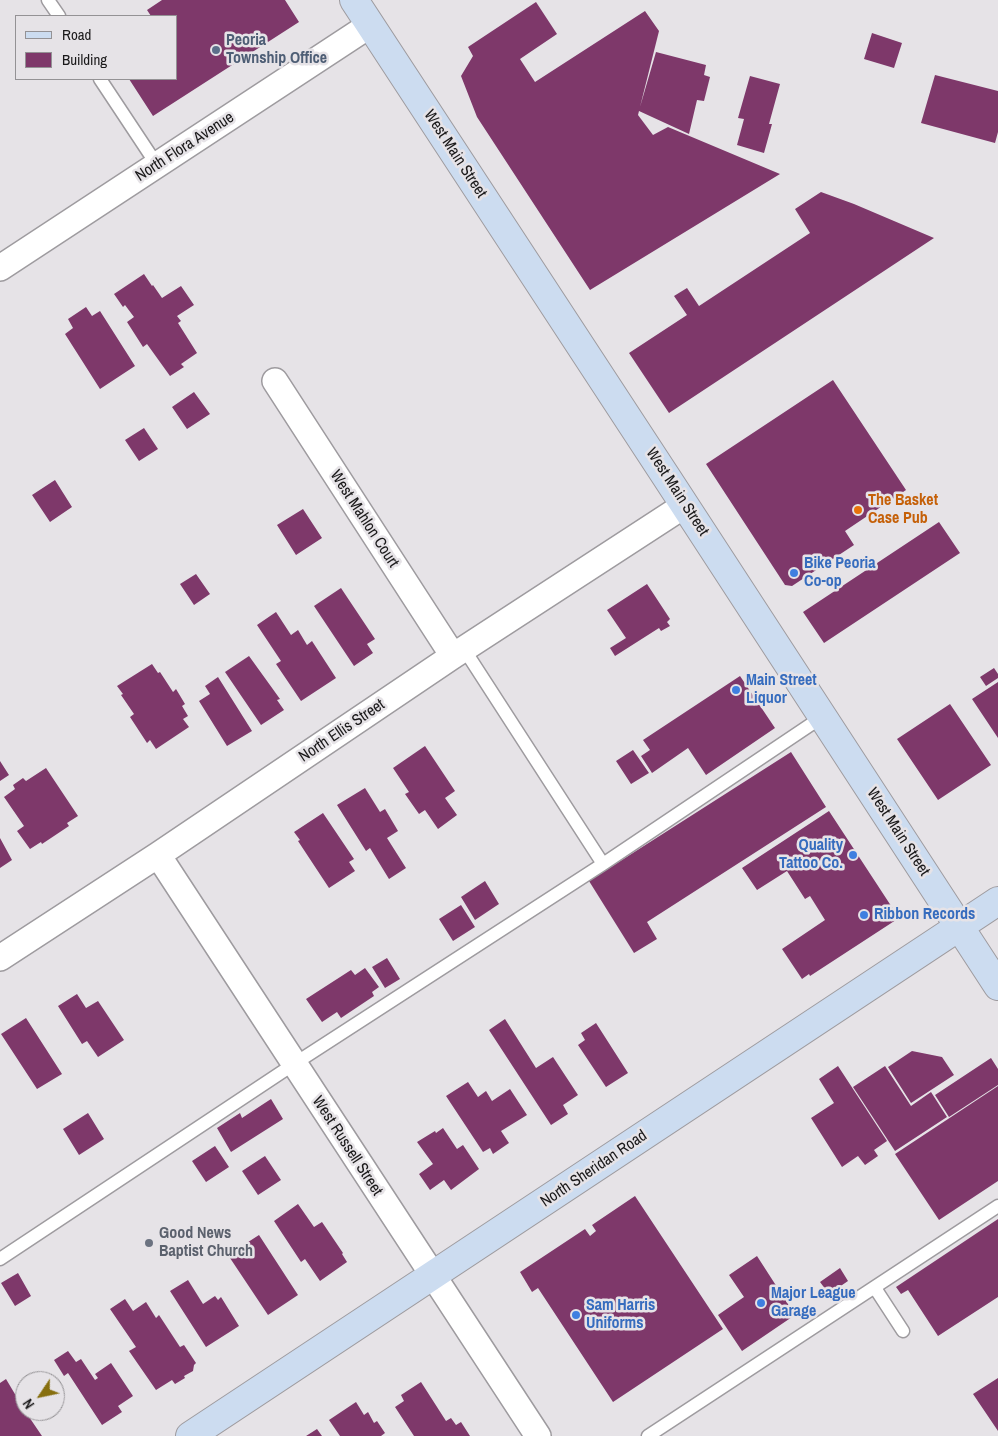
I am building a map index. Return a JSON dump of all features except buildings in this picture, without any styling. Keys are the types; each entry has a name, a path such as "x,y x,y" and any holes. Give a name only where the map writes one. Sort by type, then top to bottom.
{"main road":[{"name":"West Main Street","path":"354,0 998,986"},
{"name":"North Sheridan Road","path":"190,1436 998,902"}],"street":[{"name":"North Flora Avenue","path":"0,268 370,25"},
{"name":"West Mahlon Court","path":"275,381 458,652"},
{"name":"North Ellis Street","path":"0,958 158,855 458,652 685,505"},
{"name":"West Russell Street","path":"158,855 538,1436"}],"lane":[{"path":"48,0 58,15"},
{"path":"101,80 157,166"},
{"path":"458,652 603,864"},
{"path":"0,1259 294,1064 603,864 822,717"},
{"path":"648,1436 998,1206"},
{"path":"875,1288 903,1331"}],"place":[{"name":"Peoria Township Office","path":"216,50"},
{"name":"The Basket Case Pub","path":"858,510"},
{"name":"Bike Peoria Co-op","path":"794,573"},
{"name":"Main Street Liquor","path":"736,690"},
{"name":"Quality Tattoo Co.","path":"853,855"},
{"name":"Ribbon Records","path":"864,915"},
{"name":"Good News Baptist Church","path":"149,1243"},
{"name":"Major League Garage","path":"761,1303"},
{"name":"Sam Harris Uniforms","path":"576,1315"}]}
